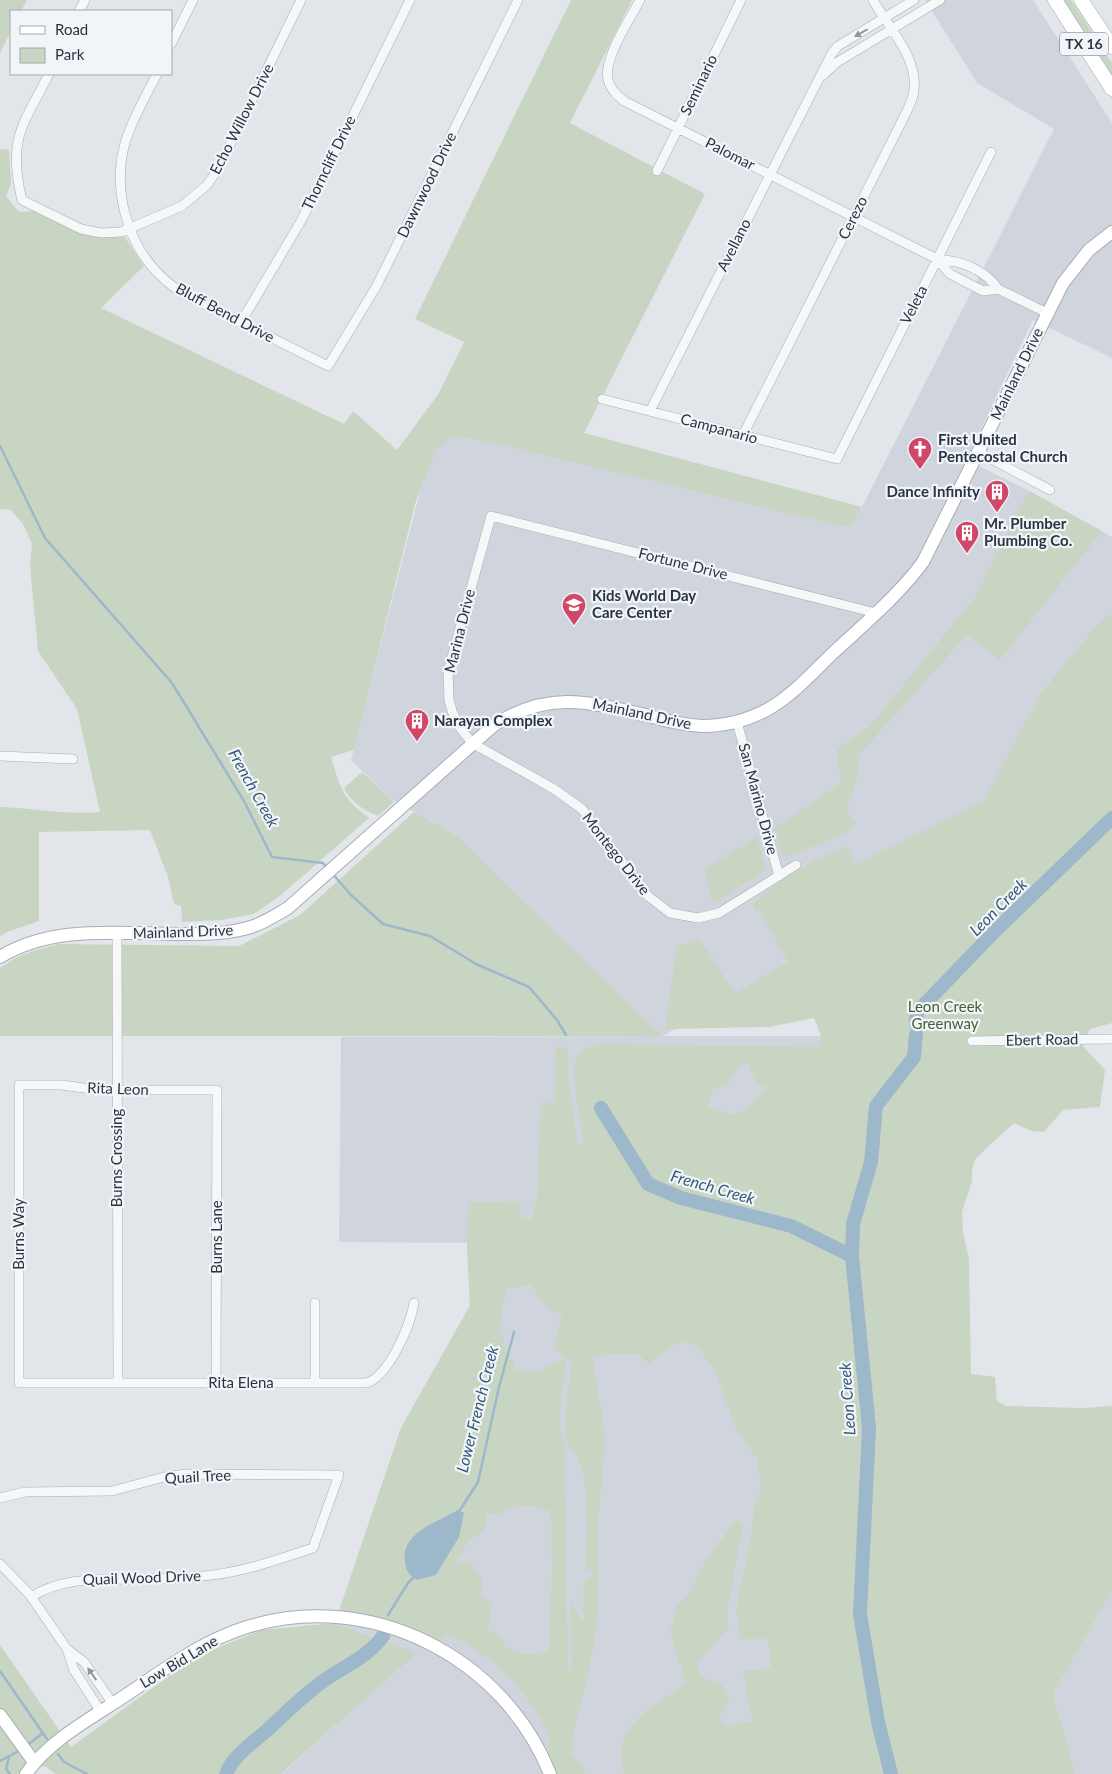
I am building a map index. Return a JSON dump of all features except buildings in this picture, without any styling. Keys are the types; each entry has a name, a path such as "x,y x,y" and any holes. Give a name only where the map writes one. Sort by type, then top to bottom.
{"main road":[{"name":"TX 16","path":"1055,0 1112,89"},
{"name":"TX 16","path":"1081,0 1112,47"},
{"name":"Mainland Drive","path":"0,957 24,944 52,936 208,934 236,930 269,919 288,908 472,743 494,725 516,712 556,701 598,704 690,725 717,725 738,722 758,714 782,700 901,589 923,562 1047,313 1074,267 1089,250 1112,232"},
{"name":"Low Bid Lane","path":"26,1774 34,1762 101,1712 200,1647 223,1636 256,1625 298,1617 350,1618 388,1626 425,1639 468,1667 506,1701 520,1720 550,1774"},
{"path":"0,1715 34,1762"}],"street":[{"path":"172,42 193,0"},
{"name":"Echo Willow Drive","path":"47,75 27,112 18,137 16,159 22,200 87,231 107,233 130,228 182,206 213,177 301,0"},
{"name":"Thorncliff Drive","path":"241,322 301,221 410,0"},
{"name":"Dawnwood Drive","path":"328,366 376,287 518,0"},
{"name":"Palomar","path":"640,0 608,62 608,82 614,92 624,101 937,260 950,274 983,291 998,289"},
{"name":"Seminario","path":"657,171 742,0"},
{"name":"Cerezo","path":"743,436 903,119 914,92 914,79 910,62 873,0"},
{"name":"Avellano","path":"818,79 836,63 892,31 940,0"},
{"name":"Avellano","path":"650,411 832,53 838,46 913,1 918,14"},
{"name":"Bluff Bend Drive","path":"156,75 129,130 122,156 122,198 130,228 146,260 164,280 178,291 328,366"},
{"name":"Veleta","path":"837,459 991,152"},
{"name":"Palomar","path":"937,260 957,261 990,277 998,289 1047,313"},
{"path":"961,279 967,266"},
{"name":"Campanario","path":"602,399 837,459"},
{"path":"978,452 1050,490"},
{"name":"Fortune Drive","path":"491,516 876,613"},
{"name":"Marina Drive","path":"472,743 461,729 452,711 449,700 448,672 491,516"},
{"name":"San Marino Drive","path":"738,722 779,876"},
{"name":"Montego Drive","path":"472,743 577,805 592,819 648,896 670,913 698,918 719,914 779,876"},
{"path":"0,756 73,759"},
{"path":"779,876 796,865"},
{"name":"Burns Crossing","path":"117,934 118,1383"},
{"name":"Ebert Road","path":"972,1040 1112,1039"},
{"name":"Rita Leon","path":"19,1085 61,1085 117,1090 217,1090"},
{"name":"Burns Way","path":"18,1383 19,1085"},
{"name":"Burns Lane","path":"216,1384 217,1090"},
{"path":"315,1303 316,1383"},
{"name":"Rita Elena","path":"18,1383 366,1383 377,1380 411,1321 414,1304"},
{"name":"Quail Tree","path":"0,1498 25,1492 112,1491 164,1477 186,1474 339,1475 313,1548"},
{"name":"Quail Wood Drive","path":"31,1597 56,1584 77,1580 162,1579 205,1576 259,1566 313,1548"},
{"path":"0,1564 31,1597 67,1649 74,1670 101,1712"},
{"path":"67,1649 84,1662 113,1704"}],"shaded area":[{"path":"925,0 1033,0 1112,123 1112,358 1033,320 966,460 1030,491 1112,537 1112,623 983,837 891,902 663,1036 821,1036 792,1216 774,1774 282,1774 416,1653 335,1623 401,1428 470,1305 467,1243 339,1242 341,1037 661,1036 456,835 391,799 351,760 438,422 850,528 1054,129 977,83"},
{"path":"1112,1591 1112,1774 1029,1774 1053,1695"}],"green space":[{"path":"0,0 27,0 22,10 10,10 10,33 0,53"},
{"path":"571,0 632,0 570,123 705,194 584,433 862,507 850,528 471,438 454,437 436,449 415,504 354,750 331,757 344,792 353,805 369,818 281,895 254,914 222,920 182,922 181,906 174,904 168,877 150,830 39,832 39,921 0,936 0,807 75,813 100,812 77,709 38,651 30,566 32,544 23,524 11,510 0,509 0,149 9,150 11,184 6,196 19,212 33,211 94,237 122,233 144,266 101,308 344,424 353,411 397,450 439,393 464,342 415,319"},
{"path":"1062,0 1071,0 1112,63 1112,76"},
{"path":"1029,491 1102,531 1000,660 967,635 859,755 856,784 847,805 847,812 857,822 846,834 789,856 781,854 775,828 841,783 837,749 869,727 975,597"},
{"name":"Leon Creek Greenway","path":"1112,612 1112,1023 1090,1029 1082,1045 1105,1070 1100,1107 1063,1110 1044,1132 1031,1131 1014,1123 976,1158 972,1169 972,1181 962,1212 963,1232 969,1259 971,1374 995,1377 997,1401 1006,1406 1083,1408 1112,1406 1112,1591 1053,1695 1075,1774 624,1774 621,1757 623,1743 628,1730 648,1710 686,1683 670,1632 677,1606 691,1590 700,1569 736,1520 743,1523 727,1614 729,1628 697,1663 700,1676 722,1685 729,1699 720,1715 724,1726 752,1721 743,1671 771,1668 768,1639 740,1639 736,1609 751,1537 754,1506 761,1491 758,1460 737,1431 714,1369 696,1345 679,1342 648,1364 638,1354 593,1355 604,1436 598,1525 597,1615 594,1644 571,1754 585,1770 585,1774 554,1774 547,1756 550,1736 519,1688 494,1663 463,1642 445,1633 441,1642 391,1622 339,1611 401,1428 470,1306 467,1243 469,1202 520,1201 521,1218 531,1219 537,1198 541,1103 555,1103 556,1046 568,1049 568,1073 577,1144 584,1143 575,1089 574,1067 579,1053 589,1047 600,1044 819,1047 821,1036 814,1018 769,1027 665,1029 677,944 687,944 700,939 735,993 788,962 759,910 756,911 753,904 796,868 799,870 814,860 847,847 856,864 984,801 1041,693 1093,630","holes":["742,1062 749,1065 755,1079 767,1088 742,1112 729,1113 708,1106 713,1090 727,1085","531,1285 545,1306 562,1316 555,1339 556,1350 565,1358 536,1372 516,1370 499,1330 506,1289","566,1358 572,1360 566,1403 566,1436 569,1447 578,1459 585,1485 587,1514 585,1569 593,1570 593,1576 584,1581 583,1609 585,1614 583,1621 571,1603 572,1670 568,1671 564,1444 559,1425","533,1506 551,1512 552,1570 549,1651 525,1654 516,1652 504,1645 503,1639 488,1629 491,1605 480,1593 483,1580 472,1565 460,1562 453,1566 465,1546 485,1528 487,1514 502,1515 506,1508"]},
{"path":"362,772 394,802 378,816 358,805 344,788"},
{"path":"414,812 456,835 662,1036 0,1036 0,968 14,959 36,950 59,944 239,946 300,915"},
{"path":"757,837 765,864 763,873 713,903 704,869"},
{"path":"335,1623 417,1653 281,1774 55,1774 45,1766 19,1774 0,1774 0,1645 71,1747 195,1657 261,1630"}],"water":[{"path":"458,1510 464,1513 459,1537 436,1575 417,1580 408,1572 405,1565 405,1552 408,1543 422,1529"}],"waterway":[{"name":"French Creek","path":"0,446 45,538 172,683 244,801 272,857 323,863 326,867"},
{"name":"Leon Creek","path":"916,1024 917,1012 995,931 1112,818"},
{"name":"French Creek","path":"332,873 350,894 383,924 430,936 476,964 529,987 557,1020 566,1035"},
{"name":"Leon Creek","path":"891,1774 878,1722 860,1614 869,1428 852,1256 853,1224 871,1162 876,1106 914,1057 916,1034"},
{"name":"French Creek","path":"601,1108 648,1184 681,1198 791,1226 852,1256"},
{"name":"Lower French Creek","path":"458,1513 478,1482 499,1387 514,1332"},
{"name":"Lower French Creek","path":"388,1615 408,1583 415,1576"},
{"name":"Lower French Creek","path":"226,1774 242,1751 300,1700 322,1682 370,1650 383,1636"},
{"path":"0,1671 47,1739"},
{"path":"30,1743 43,1733"},
{"path":"0,1761 17,1752"},
{"path":"58,1754 64,1762 87,1774"},
{"path":"9,1757 6,1769 10,1774"}],"place":[{"name":"First United Pentecostal Church","path":"920,470"},
{"name":"Dance Infinity","path":"997,513"},
{"name":"Mr. Plumber Plumbing Co.","path":"967,554"},
{"name":"Kids World Day Care Center","path":"574,626"},
{"name":"Narayan Complex","path":"417,742"}]}
